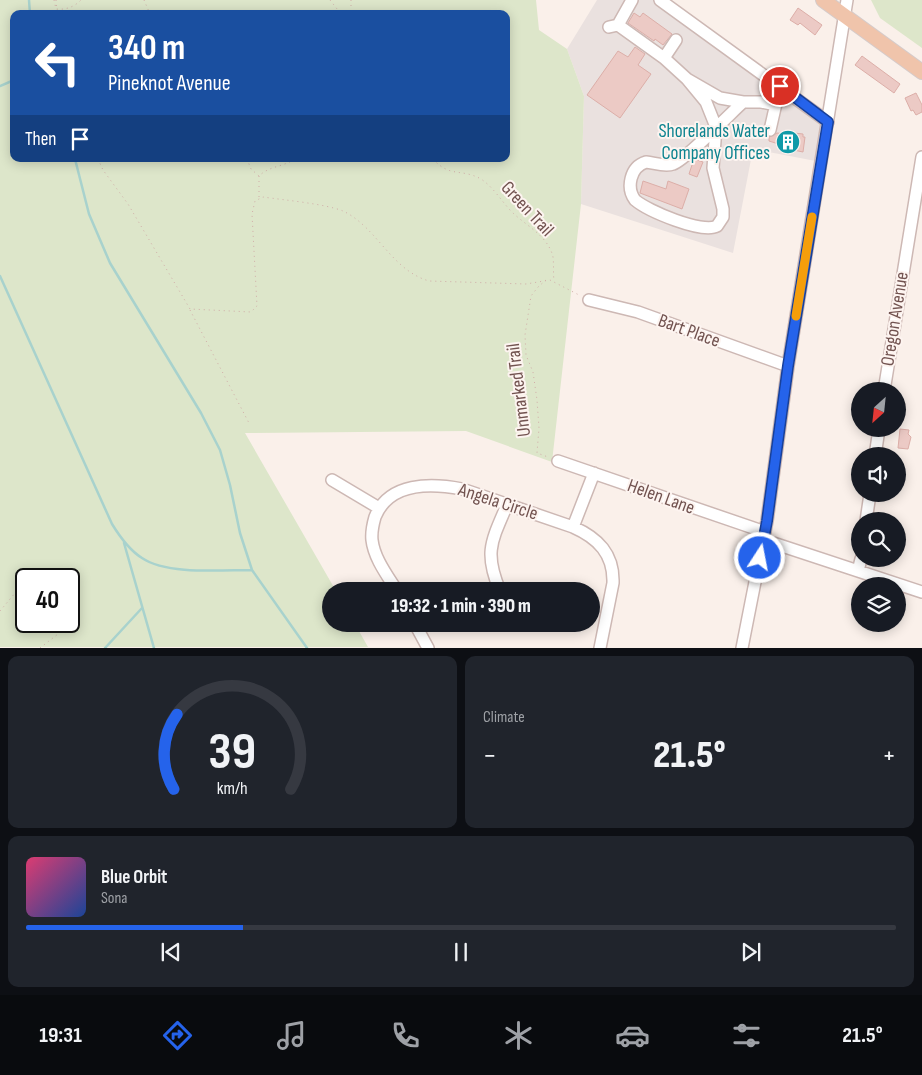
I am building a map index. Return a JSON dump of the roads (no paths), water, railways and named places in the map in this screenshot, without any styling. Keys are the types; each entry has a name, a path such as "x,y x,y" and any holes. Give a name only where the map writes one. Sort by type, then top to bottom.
{"main road":[{"path":"823,0 922,72"}],"street":[{"path":"632,0 614,26 664,58 687,79 706,102 716,127 713,168 723,209 723,217 717,226 708,229 698,228 652,210 635,200 630,186 638,166 646,162 663,165 675,163 716,127 742,102"},
{"path":"660,0 828,122"},
{"path":"742,648 764,536 788,366 847,0"},
{"path":"664,58 676,40"},
{"path":"687,79 720,98 742,102 761,102 776,106"},
{"path":"770,130 780,86"},
{"name":"Oregon Avenue","path":"885,382 922,158"},
{"name":"Bart Place","path":"589,300 638,312 788,366"},
{"name":"Helen Lane","path":"558,461 858,572 922,592"},
{"path":"573,527 594,474"},
{"path":"332,480 379,508 372,524 372,540 376,555 392,582"},
{"name":"Angela Circle","path":"379,508 394,494 416,486 447,486 462,489 586,533 599,542 611,562 613,583 600,648"},
{"path":"496,582 492,572 491,548 507,505"},
{"path":"858,572 859,567"},
{"path":"419,632 428,648"}],"waterway":[{"path":"29,0 30,10"},
{"path":"0,86 10,82"},
{"path":"76,162 89,214 110,263 201,413 220,450 230,485 240,533 252,570 307,648"},
{"path":"0,276 112,524 125,543 142,558 165,567 210,571 252,570"},
{"path":"124,543 154,648"},
{"path":"105,648 142,608"}],"place":[{"name":"Shorelands Water Company Offices","path":"788,142"}]}
